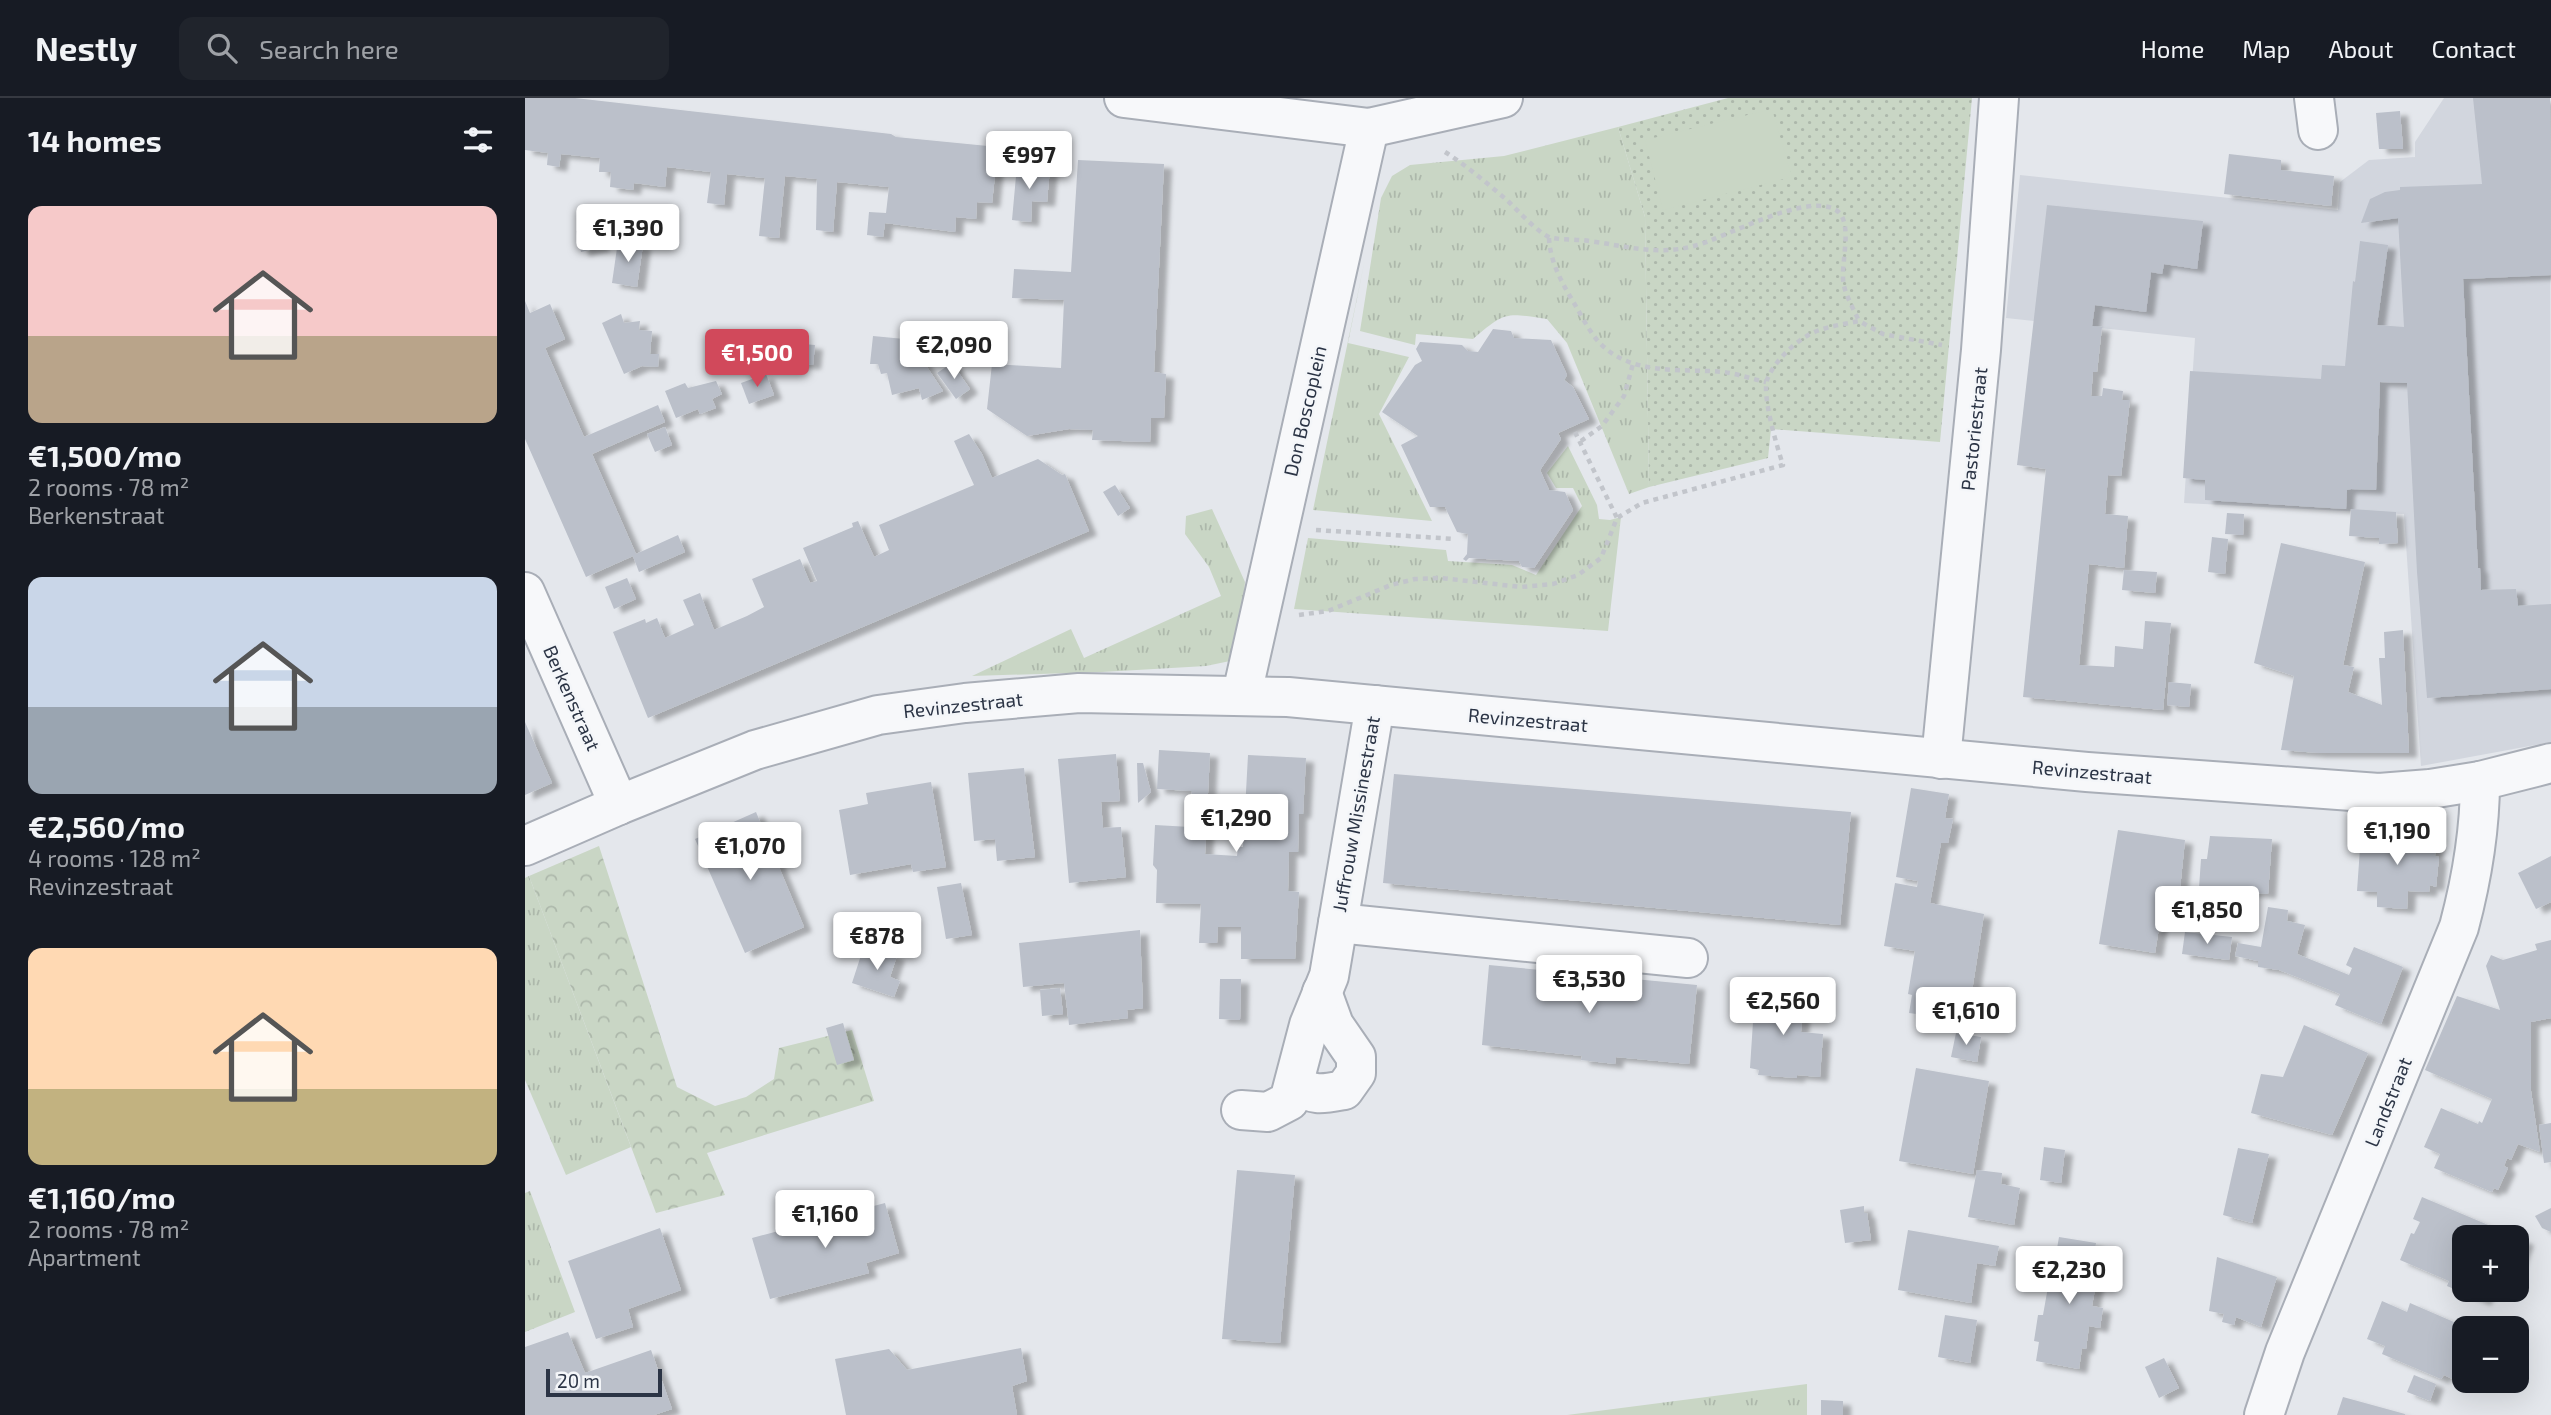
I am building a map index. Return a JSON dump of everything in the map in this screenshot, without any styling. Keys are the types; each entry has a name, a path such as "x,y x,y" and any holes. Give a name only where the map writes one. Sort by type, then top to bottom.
{"street":[{"path":"1124,98 1182,101 1381,125 1503,98"},
{"name":"Pastoriestraat","path":"1941,759 1982,350 1999,98"},
{"name":"Don Boscoplein","path":"1242,694 1279,528 1381,125"},
{"name":"Berkenstraat","path":"525,592 619,805"},
{"name":"Revinzestraat","path":"525,846 755,750 879,715 965,703 1079,693 1242,694 2215,783 2379,793 2480,781 2551,764"},
{"name":"Juffrouw Missinestraat","path":"1241,1110 1268,1112 1278,1107 1289,1101 1295,1083 1309,1025 1329,976 1375,705"},
{"name":"Landstraat","path":"2264,1415 2285,1352 2459,926 2473,873 2480,816 2480,781"},
{"name":"Juffrouw Missinestraat","path":"1338,923 1688,958"},
{"path":"1295,1083 1313,1094 1329,1093 1344,1090 1356,1073 1356,1057 1334,1025 1322,992"}],"path":[{"path":"1381,125 1448,153 1549,238 1663,252 1694,246 1798,208 1820,206 1835,210 1843,217 1846,227 1842,269 1844,286 1859,321 1883,334 1921,343 1982,350"},
{"path":"1549,238 1549,253 1560,276 1597,340 1612,353 1633,364 1656,369 1726,372 1766,382"},
{"path":"1259,614 1297,616 1328,611 1391,585 1415,579 1441,578 1521,587 1553,584 1578,575 1601,558 1617,518 1642,503 1783,465 1773,431 1766,382 1773,369 1789,351 1814,332 1859,321"},
{"path":"1581,442 1602,426 1624,396 1633,364"},
{"path":"1576,432 1617,518"},
{"path":"1279,528 1455,540"}],"shaded area":[{"path":"2444,98 2550,98 2551,742 2421,766 2404,514 2184,503 2195,338 2006,318 2020,175 2338,210 2340,182 2369,160 2415,157 2415,142"}],"green space":[{"path":"1728,98 1972,98 1940,442 1771,429 1768,458 1649,487 1645,217 1618,127"},
{"path":"1772,109 1792,177 1663,210 1645,140"},
{"path":"1618,127 1645,217 1649,487 1629,494 1567,343 1547,319 1507,316 1473,339 1416,334 1415,345 1360,331 1381,198 1392,176 1410,165 1504,156"},
{"path":"1365,259 1348,343 1409,357 1379,414 1432,521 1313,510"},
{"path":"1568,446 1597,505 1599,519 1621,517 1608,631 1294,609 1308,538 1446,550 1448,561 1512,565 1536,575 1582,506 1573,488 1556,488 1547,473"},
{"path":"1212,509 1245,582 1240,630 1230,661 1206,666 972,676 1071,629 1084,658 1221,596 1209,567 1185,534 1186,516"},
{"path":"599,846 677,1087 715,1106 746,1097 774,1079 779,1048 852,1030 874,1101 707,1153 725,1195 656,1213 529,876"},
{"path":"529,876 631,1147 566,1175 525,1080 525,878"},
{"path":"530,1191 575,1312 525,1332 525,1193"},
{"path":"1807,1384 1807,1415 1567,1415"}],"building":[{"path":"525,98 575,98 998,147 992,203 977,202 976,219 956,217 955,232 885,223 883,237 867,235 869,212 886,213 889,187 837,182 833,232 816,230 817,179 785,176 779,238 759,236 765,178 727,174 724,205 707,203 711,172 667,167 665,187 634,183 633,190 610,187 611,172 599,172 600,158 561,154 559,167 547,165 548,153 525,150"},
{"path":"2473,98 2550,98 2551,275 2463,279 2481,590 2516,589 2518,606 2551,604 2551,689 2427,698 2407,383 2380,382 2376,490 2347,490 2346,509 2205,500 2205,480 2183,478 2190,371 2321,379 2322,365 2345,366 2353,281 2355,282 2360,241 2388,245 2377,325 2404,327 2398,218 2361,223 2370,199 2385,192 2400,190 2400,187 2482,184"},
{"path":"2400,111 2403,149 2379,149 2376,113"},
{"path":"2229,154 2281,160 2281,170 2334,176 2331,206 2224,194"},
{"path":"1078,160 1164,164 1154,372 1166,374 1164,418 1151,418 1150,442 1092,440 1093,430 1069,429 1027,436 987,409 992,364 1061,368 1064,300 1012,298 1014,269 1071,272"},
{"path":"1017,165 1050,168 1047,202 1032,201 1031,222 1012,220"},
{"path":"2047,205 2203,221 2197,269 2164,264 2162,274 2151,272 2146,312 2095,305 2092,326 2102,327 2097,372 2093,372 2091,396 2102,396 2103,388 2123,391 2122,400 2130,400 2121,476 2108,475 2105,514 2128,516 2124,568 2089,564 2079,665 2114,667 2115,646 2143,649 2145,621 2171,623 2163,710 2023,697 2046,469 2017,465"},
{"path":"597,225 602,247 581,252 576,231"},
{"path":"618,241 643,245 637,287 612,283"},
{"path":"525,301 530,313 550,304 565,339 545,348 584,437 658,405 665,422 592,454 636,554 678,535 685,552 639,572 633,556 586,577 525,439"},
{"path":"621,314 624,323 640,321 639,330 652,331 650,354 659,354 658,367 642,366 624,374 602,323"},
{"path":"1493,329 1511,331 1514,338 1551,340 1567,375 1564,380 1573,387 1589,419 1558,433 1561,439 1540,470 1549,490 1565,492 1573,510 1534,568 1522,567 1519,561 1463,559 1467,554 1468,534 1457,532 1445,507 1430,507 1401,445 1418,436 1382,412 1415,365 1422,361 1416,349 1420,342 1462,345 1468,351 1478,352"},
{"path":"873,336 925,341 923,361 943,391 922,400 919,388 892,395 887,373 881,374 878,364 870,364"},
{"path":"791,343 815,345 813,365 790,363"},
{"path":"730,344 748,346 746,367 728,365"},
{"path":"952,363 970,389 956,399 937,373"},
{"path":"766,374 774,395 749,404 741,383"},
{"path":"716,381 722,394 712,399 716,408 700,414 698,409 676,418 665,391 685,383 688,388"},
{"path":"665,427 672,445 655,452 647,434"},
{"path":"969,434 982,454 992,478 1038,459 1062,475 1065,474 1089,531 648,718 613,632 645,619 646,623 657,618 665,638 694,625 683,600 700,593 714,630 747,616 764,607 752,579 800,559 810,583 817,581 803,548 853,527 852,523 858,521 874,557 889,550 879,525 974,485 954,441"},
{"path":"1115,485 1130,508 1118,516 1103,492"},
{"path":"2351,509 2396,512 2398,543 2379,544 2379,538 2349,536"},
{"path":"2227,513 2244,514 2243,535 2225,534"},
{"path":"2212,537 2228,539 2225,574 2208,572"},
{"path":"2281,543 2365,562 2343,665 2354,667 2348,692 2382,705 2379,658 2385,658 2384,632 2403,630 2409,753 2319,753 2281,750 2294,676 2254,663"},
{"path":"2124,570 2157,572 2155,593 2122,590"},
{"path":"627,578 636,599 614,609 605,587"},
{"path":"2169,682 2191,684 2189,707 2167,705"},
{"path":"525,722 552,783 525,795"},
{"path":"1159,750 1210,753 1205,854 1237,856 1238,847 1243,847 1248,755 1306,758 1303,814 1299,814 1298,852 1289,852 1288,891 1299,892 1295,959 1241,959 1241,927 1218,927 1217,943 1199,943 1201,904 1156,903 1157,870 1153,865 1155,825 1190,827 1192,791 1157,789"},
{"path":"1116,754 1120,801 1101,802 1103,828 1121,827 1126,877 1069,883 1058,759"},
{"path":"1137,763 1143,763 1151,792 1138,803"},
{"path":"1024,768 1035,857 997,861 995,839 974,841 968,773"},
{"path":"1394,774 1851,812 1840,925 1383,883"},
{"path":"931,782 946,867 913,872 911,864 850,875 839,810 868,804 866,793"},
{"path":"1911,788 1949,794 1945,818 1953,819 1948,843 1941,843 1930,903 1984,914 1970,1004 1934,999 1931,1016 1909,1013 1912,995 1908,994 1915,951 1884,946 1895,883 1917,887 1918,881 1896,877"},
{"path":"756,812 804,927 745,953 695,839"},
{"path":"2118,830 2185,840 2179,899 2164,897 2155,953 2099,944"},
{"path":"2408,831 2437,833 2435,856 2439,857 2436,887 2430,885 2429,892 2408,891 2407,909 2377,907 2377,892 2357,891 2361,834 2407,838"},
{"path":"2210,836 2272,839 2268,894 2199,888 2201,859 2207,859"},
{"path":"2551,856 2551,902 2536,909 2518,873"},
{"path":"961,883 972,935 946,939 937,887"},
{"path":"2268,907 2288,910 2287,921 2305,925 2297,954 2349,975 2352,968 2346,965 2354,947 2403,967 2381,1024 2335,1005 2340,994 2279,970 2258,967 2258,961 2235,956 2238,943 2261,947"},
{"path":"1140,930 1143,1008 1127,1010 1128,1018 1069,1025 1064,983 1023,987 1019,943"},
{"path":"2185,932 2232,937 2229,960 2182,954"},
{"path":"2551,940 2551,1018 2531,1022 2531,1091 2540,1152 2518,1144 2511,1160 2507,1158 2504,1166 2508,1168 2498,1190 2494,1188 2492,1192 2434,1168 2440,1154 2424,1147 2441,1108 2478,1124 2479,1121 2482,1123 2492,1099 2425,1070 2457,996 2500,1010 2486,966 2491,955 2503,960 2537,950 2535,944"},
{"path":"864,946 897,956 890,977 900,981 894,997 852,983"},
{"path":"1489,965 1697,985 1689,1064 1616,1057 1615,1064 1581,1060 1582,1056 1482,1045"},
{"path":"1220,979 1241,979 1240,1020 1219,1019"},
{"path":"1060,988 1063,1014 1042,1016 1040,990"},
{"path":"1764,988 1804,991 1801,1032 1823,1034 1820,1077 1758,1075 1759,1070 1750,1068 1755,991 1764,992"},
{"path":"843,1023 854,1060 837,1065 826,1028"},
{"path":"2304,1025 2368,1053 2332,1135 2251,1113 2261,1074 2283,1077"},
{"path":"1956,1033 1981,1037 1977,1062 1951,1057"},
{"path":"1916,1068 1989,1081 1973,1174 1899,1161"},
{"path":"2551,1123 2551,1162 2544,1163 2539,1125"},
{"path":"2044,1147 2065,1150 2061,1183 2040,1180"},
{"path":"2238,1148 2269,1154 2252,1223 2223,1215"},
{"path":"1237,1170 1295,1175 1280,1343 1222,1339"},
{"path":"1977,1170 2002,1173 2001,1184 2020,1188 2014,1225 1968,1217"},
{"path":"2422,1197 2488,1225 2452,1225 2452,1288 2447,1286 2449,1281 2400,1260 2411,1233 2414,1234 2420,1222 2413,1219"},
{"path":"885,1203 899,1253 866,1263 869,1273 770,1299 752,1238"},
{"path":"1864,1206 1871,1240 1845,1243 1840,1210"},
{"path":"2551,1208 2551,1232 2542,1228 2535,1216"},
{"path":"660,1228 681,1290 628,1309 633,1327 596,1339 568,1261"},
{"path":"1908,1230 1999,1246 1995,1266 1977,1263 1971,1303 1898,1290"},
{"path":"2059,1237 2096,1243 2091,1277 2097,1278 2092,1306 2103,1308 2100,1328 2089,1326 2086,1349 2082,1348 2079,1369 2036,1361 2039,1342 2034,1341 2038,1315 2043,1315 2051,1270 2057,1270"},
{"path":"2217,1257 2277,1277 2261,1327 2236,1317 2234,1325 2222,1322 2224,1314 2209,1311"},
{"path":"2382,1301 2407,1312 2410,1303 2452,1321 2452,1379 2444,1375 2441,1379 2382,1354 2385,1346 2367,1339"},
{"path":"1945,1315 1977,1320 1970,1363 1938,1357"},
{"path":"568,1332 585,1373 651,1350 672,1409 654,1415 525,1415 525,1347"},
{"path":"1021,1348 1027,1381 1012,1386 1017,1415 846,1415 835,1359 889,1349 907,1370"},
{"path":"2164,1358 2179,1388 2159,1398 2145,1367"},
{"path":"2414,1375 2436,1384 2430,1401 2407,1392"},
{"path":"2343,1397 2405,1414 2405,1415 2337,1415"},
{"path":"1821,1400 1843,1401 1843,1415 1821,1415"}]}
